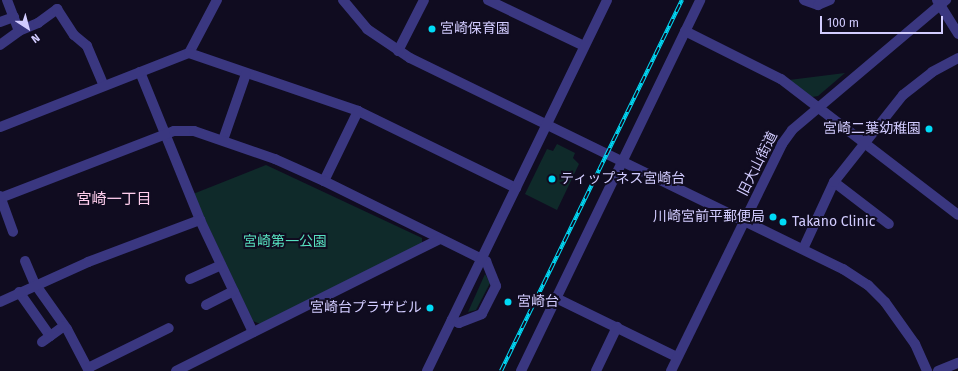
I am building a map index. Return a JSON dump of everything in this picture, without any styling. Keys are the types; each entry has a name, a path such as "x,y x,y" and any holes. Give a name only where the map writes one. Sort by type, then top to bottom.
{"street":[{"path":"7,0 19,31"},
{"path":"0,127 189,53 217,0"},
{"path":"342,0 367,29 398,51 843,269 868,285 885,302 915,344 926,371"},
{"path":"398,51 424,0"},
{"path":"488,0 584,46"},
{"path":"427,371 607,0"},
{"path":"521,371 624,161 700,0"},
{"path":"804,0 818,5 830,0"},
{"path":"941,2 958,34"},
{"name":"旧大山街道","path":"672,371 677,357 782,144 792,130 941,2"},
{"path":"0,45 19,31 38,23 58,10 74,35 87,46 104,86"},
{"path":"0,22 14,17"},
{"path":"686,32 781,79 958,215"},
{"path":"189,53 246,74 358,111 516,188"},
{"path":"803,249 834,182 866,144 903,95 932,72 958,58"},
{"path":"140,72 200,220 253,332"},
{"path":"223,140 246,74"},
{"path":"324,181 358,111"},
{"path":"13,232 0,197 164,134 182,130 223,140 324,181 488,263 496,286 479,316 459,323 452,320"},
{"path":"834,182 889,224"},
{"path":"0,302 34,284 200,220"},
{"path":"176,371 440,239"},
{"path":"25,261 34,284 64,326 89,370 170,328"},
{"path":"190,279 221,265"},
{"path":"206,304 234,291"},
{"path":"19,292 46,339 64,326"},
{"path":"556,298 677,357"},
{"path":"596,371 616,327"},
{"path":"938,371 958,363"}],"green space":[{"path":"845,73 818,96 812,97 789,80"},
{"name":"ティップネス宮崎台","path":"557,144 575,153 573,158 579,164 557,210 525,194 547,149 553,151"},
{"name":"宮崎第一公園","path":"266,165 422,238 422,243 260,324 253,321 193,194"},
{"path":"485,274 490,283 476,310 468,312"}],"railway":[{"path":"501,371 682,0"}],"place":[{"name":"宮崎保育園","path":"432,29"},
{"name":"宮崎二葉幼稚園","path":"929,129"},
{"name":"ティップネス宮崎台","path":"552,179"},
{"name":"川崎宮前平郵便局","path":"773,217"},
{"name":"Takano Clinic","path":"783,222"},
{"name":"宮崎台","path":"508,302"},
{"name":"宮崎台プラザビル","path":"430,308"}],"district":[{"name":"宮崎一丁目","path":"114,200"}]}
